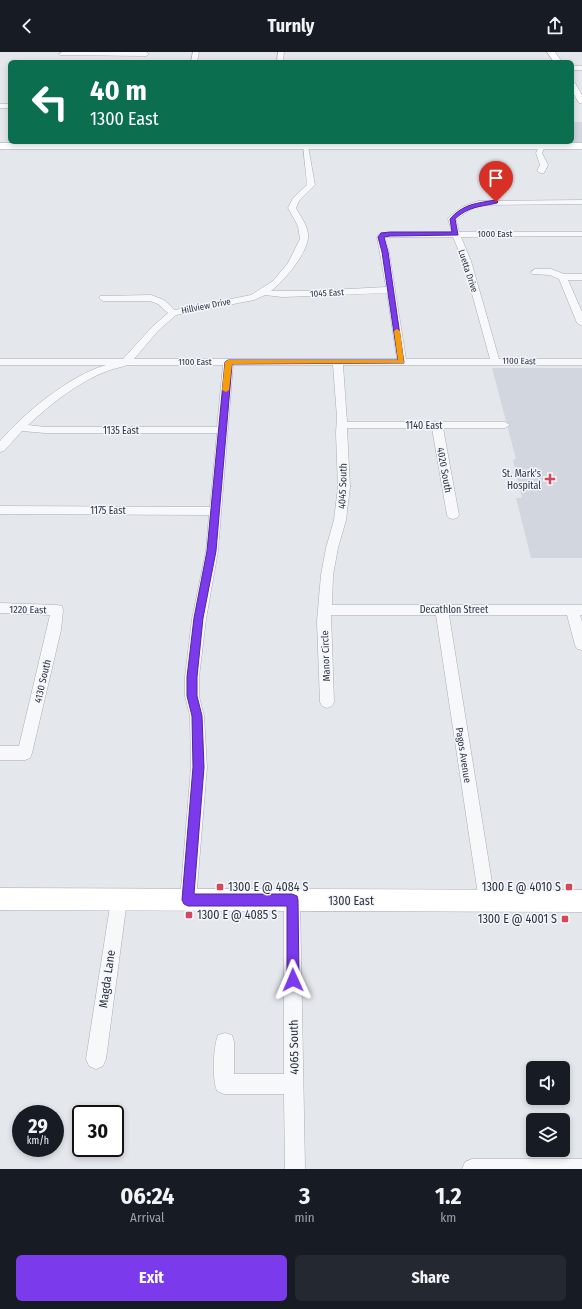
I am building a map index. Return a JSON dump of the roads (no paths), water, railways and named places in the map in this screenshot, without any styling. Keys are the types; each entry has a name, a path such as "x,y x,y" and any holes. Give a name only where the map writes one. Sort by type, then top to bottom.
{"main road":[{"path":"574,88 582,101"},
{"path":"0,146 14,144 292,144 305,146 474,144 582,146"},
{"name":"1300 East","path":"0,900 582,901"}],"street":[{"path":"62,55 146,53"},
{"name":"Hillview Drive","path":"0,448 34,413 60,395 106,368 124,363 134,355 164,320 173,313 254,297 264,292 290,268 304,240 304,231 292,208 296,200 311,185 305,146"},
{"path":"541,171 544,165 539,153 542,146"},
{"name":"Luetta Drive","path":"495,361 467,261 456,234 452,219 465,209 478,203 582,202"},
{"name":"1000 East","path":"391,290 381,237 383,235 582,234"},
{"path":"535,272 551,272 563,277 582,277"},
{"path":"563,277 582,323"},
{"path":"391,290 402,362"},
{"name":"1045 East","path":"264,292 278,294 334,294 358,291 391,290"},
{"path":"103,298 151,298 161,302 173,313"},
{"name":"1100 East","path":"0,362 582,362"},
{"path":"188,900 199,767 197,716 192,696 192,677 199,618 212,551 228,362"},
{"name":"4045 South","path":"325,610 330,560 343,504 344,487 338,362"},
{"name":"1140 East","path":"342,425 505,425"},
{"name":"4020 South","path":"437,425 453,515"},
{"name":"1135 East","path":"19,427 45,430 222,430"},
{"name":"1175 East","path":"0,510 215,511"},
{"name":"1220 East","path":"0,608 36,608 57,610"},
{"name":"Pagos Avenue","path":"442,609 487,901"},
{"name":"4130 South","path":"0,753 25,752 54,630 57,610"},
{"name":"Decathlon Street","path":"325,610 577,610"},
{"name":"Manor Circle","path":"325,610 327,702"},
{"path":"577,610 582,645"},
{"name":"Magda Lane","path":"96,1059 119,900"},
{"name":"4065 South","path":"292,900 295,1169"},
{"path":"225,1042 224,1084 294,1084"},
{"path":"472,1169 582,1169"}],"place":[{"name":"St. Mark's Hospital","path":"550,479"},
{"name":"1300 E @ 4084 S","path":"220,887"},
{"name":"1300 E @ 4010 S","path":"569,887"},
{"name":"1300 E @ 4085 S","path":"189,915"},
{"name":"1300 E @ 4001 S","path":"565,919"}]}
